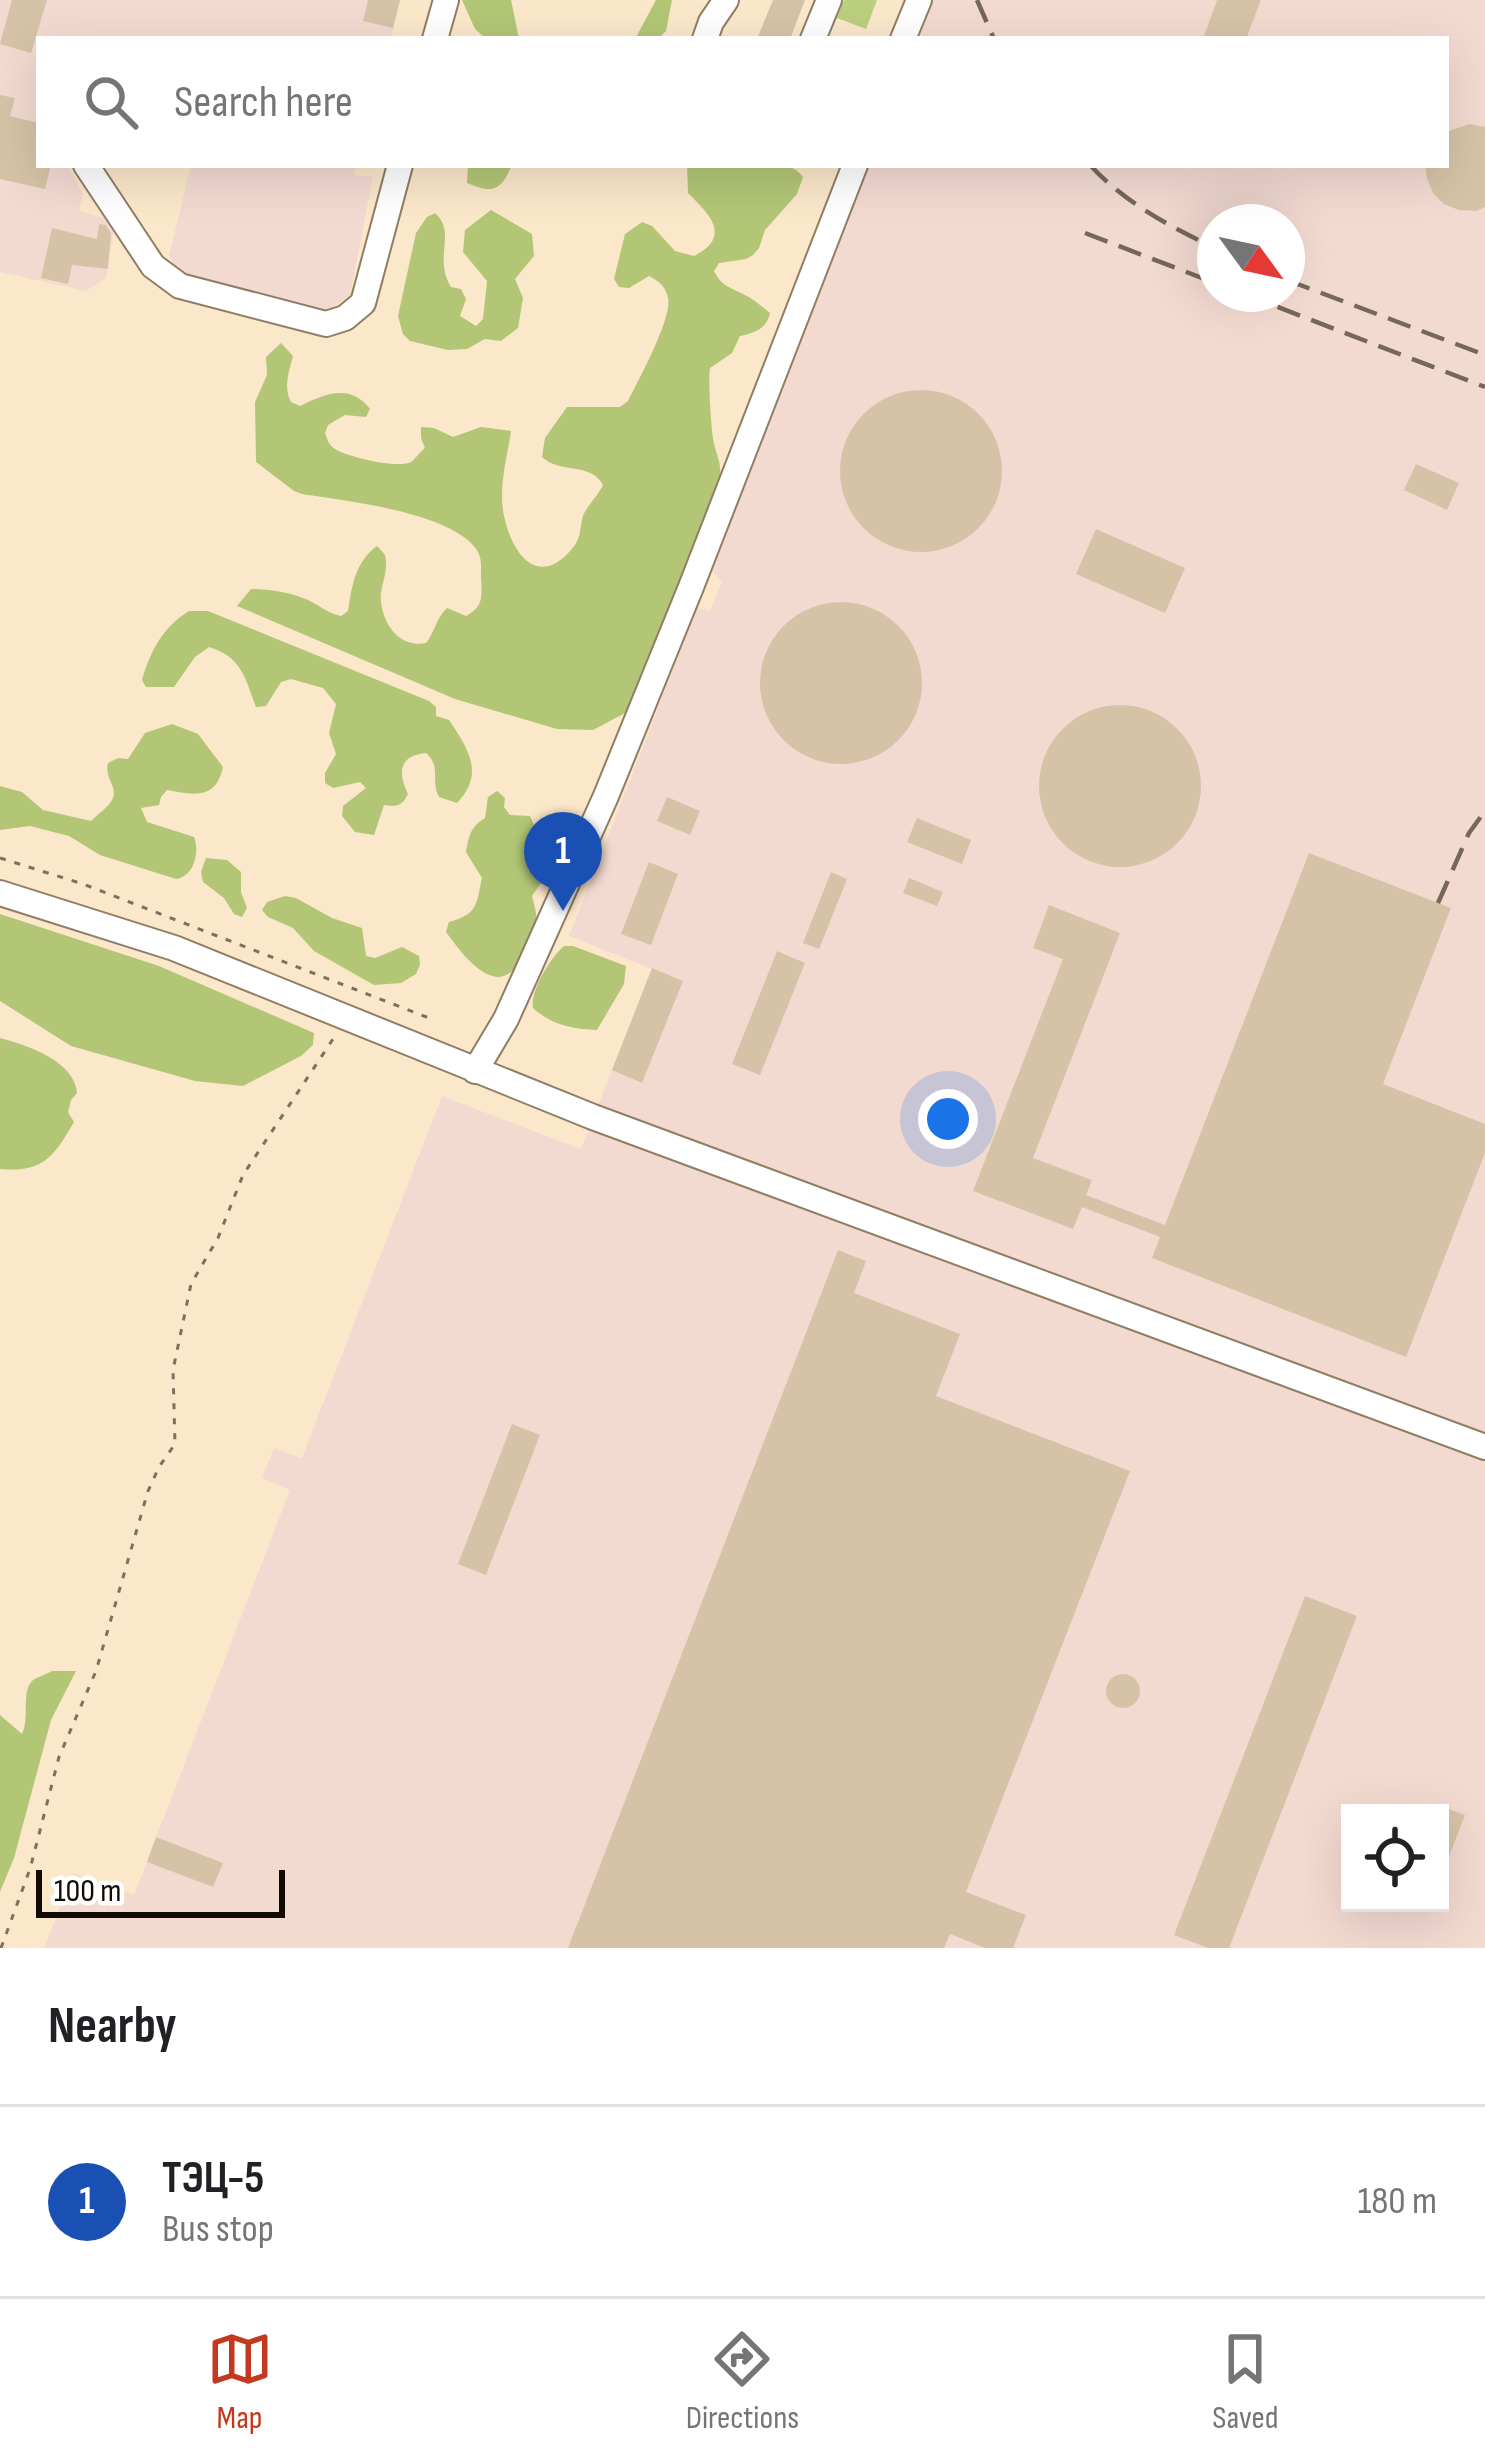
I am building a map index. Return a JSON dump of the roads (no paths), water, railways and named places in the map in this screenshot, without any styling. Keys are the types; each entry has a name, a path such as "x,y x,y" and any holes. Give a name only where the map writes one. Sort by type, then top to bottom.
{"street":[{"path":"436,36 446,0"},
{"path":"706,36 726,0"},
{"path":"814,36 829,0"},
{"path":"904,36 919,0"},
{"path":"88,168 153,266 180,286 326,324 345,319 363,303 397,175"},
{"path":"475,1071 506,1019 606,796 854,168"},
{"path":"0,893 174,948 593,1117 1485,1447"}],"railway":[{"path":"977,0 993,36"},
{"path":"1093,168 1148,212 1197,239"},
{"path":"1085,233 1197,276"},
{"path":"1305,287 1485,355"},
{"path":"1291,312 1485,387"},
{"path":"1438,903 1469,833 1485,811"}],"place":[{"name":"ТЭЦ-5","path":"563,911"}]}
